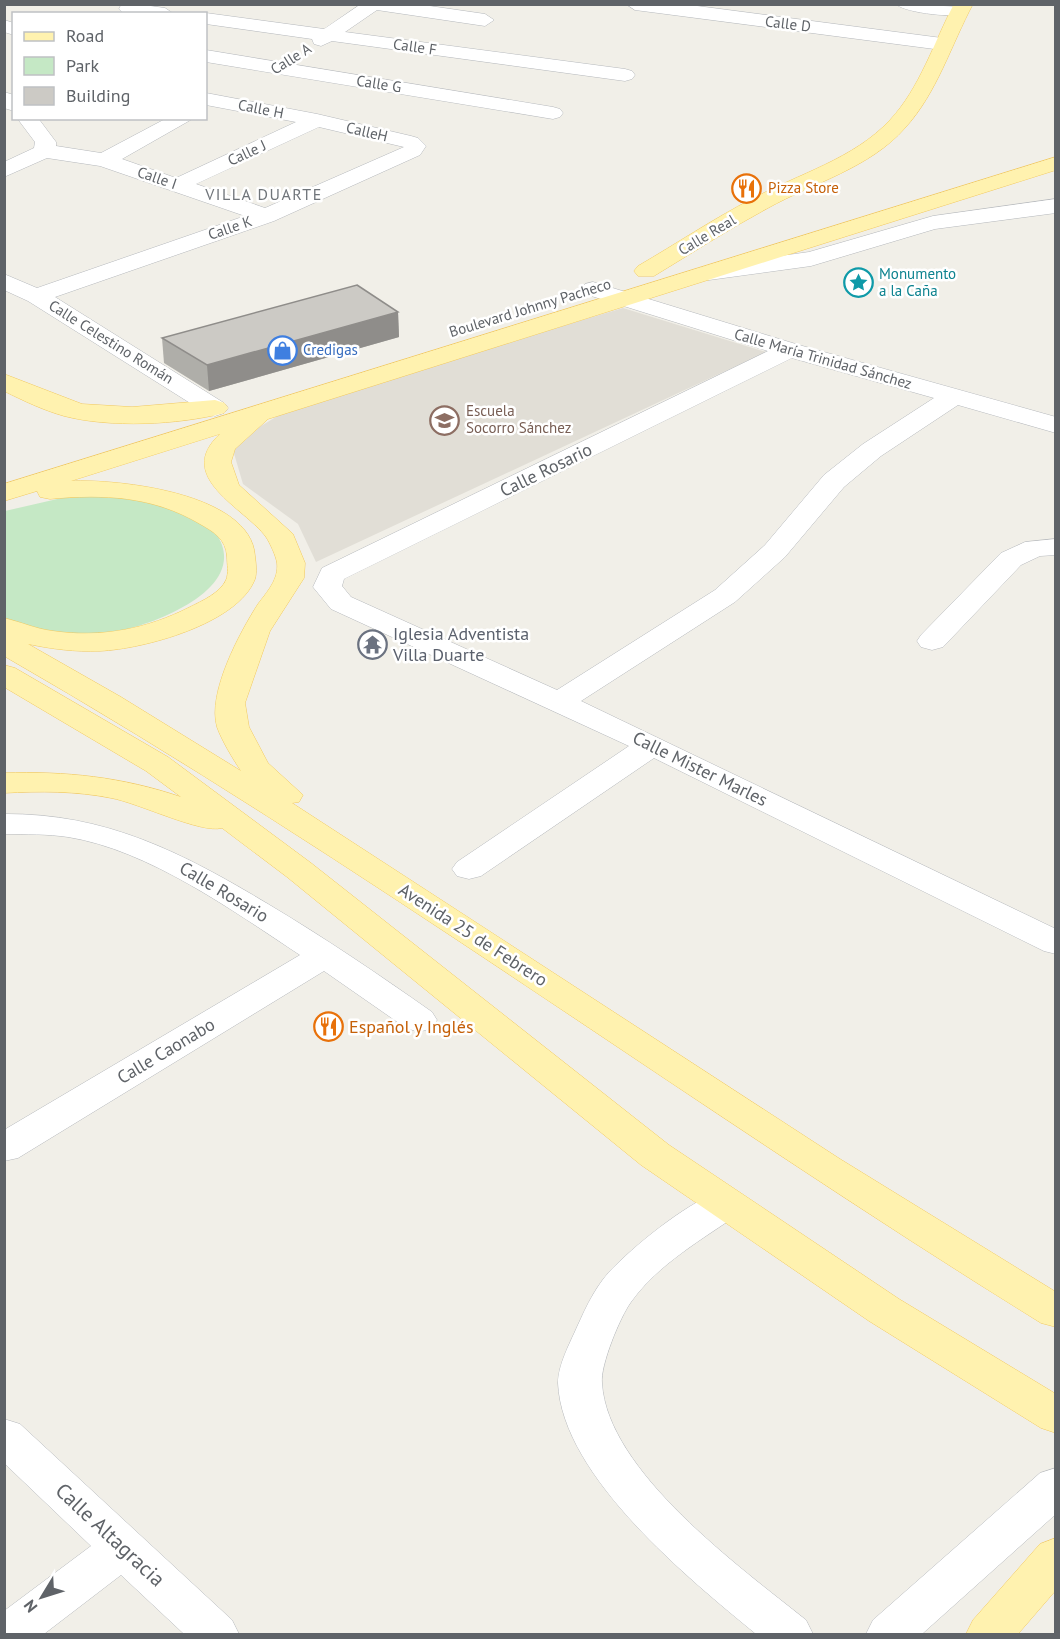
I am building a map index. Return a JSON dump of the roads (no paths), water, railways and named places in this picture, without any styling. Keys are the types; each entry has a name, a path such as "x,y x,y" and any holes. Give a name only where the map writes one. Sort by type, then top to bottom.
{"main road":[{"name":"Calle Real","path":"646,271 760,203 861,152 897,125 922,89 942,44 962,8"},
{"name":"Boulevard Johnny Pacheco","path":"4,471 215,408 1056,143"},
{"name":"Boulevard Johnny Pacheco","path":"4,493 1056,163"},
{"path":"4,381 44,401 81,412 170,413 215,408"},
{"path":"274,409 237,432 222,446 218,462 227,488 279,534 291,563 290,578 255,631 230,703 233,727 255,768 380,874"},
{"path":"4,500 63,489 123,489 173,499 198,509 229,530 241,545 241,579 224,601 169,630 134,638 80,644 24,635 4,627"},
{"name":"Avenida 25 de Febrero","path":"4,643 144,723 380,874 934,1240 1056,1312"},
{"path":"4,674 157,764 298,870 655,1155 884,1310 1056,1416"},
{"path":"4,783 55,780 102,786 165,800 228,828 298,870"},
{"path":"990,1635 1056,1557"}],"street":[{"path":"374,4 485,20"},
{"name":"Calle A","path":"210,102 279,68 374,4"},
{"name":"Calle D","path":"635,4 942,44"},
{"path":"905,4 962,8"},
{"path":"128,9 150,12"},
{"name":"Calle F","path":"207,19 625,75"},
{"name":"Calle G","path":"207,56 552,112"},
{"name":"Calle H","path":"210,102 317,120"},
{"path":"4,171 44,151 46,142 29,120"},
{"path":"104,160 180,120"},
{"name":"CalleH","path":"317,120 411,142 416,146"},
{"name":"Calle J","path":"177,185 317,120"},
{"name":"Calle K","path":"36,296 266,216 413,151 416,146"},
{"name":"Calle I","path":"44,151 104,160 266,216"},
{"name":"Boulevard Johnny Pacheco","path":"710,273 811,259 933,223 1056,206"},
{"name":"Calle Celestino Román","path":"4,280 36,296 215,408"},
{"name":"Calle María Trinidad Sánchez","path":"593,288 621,299 790,350 1056,425"},
{"name":"Calle Rosario","path":"341,603 327,587 332,574 790,350"},
{"path":"559,702 725,596 775,551 834,481 872,450 953,397"},
{"path":"932,641 1011,559 1035,548 1056,547"},
{"name":"Calle Mister Marles","path":"341,603 652,745 1056,943"},
{"path":"469,869 652,745"},
{"name":"Calle Rosario","path":"4,824 75,828 129,842 180,865 327,954 418,1020"},
{"name":"Calle Caonabo","path":"4,1148 327,954"},
{"path":"726,1203 643,1262 613,1296 597,1330 579,1381 590,1427 614,1470 665,1527 789,1635"},
{"name":"Calle Altagracia","path":"4,1436 215,1635"},
{"path":"890,1635 1056,1485"},
{"path":"9,1635 124,1547"}],"place":[{"name":"Pizza Store","path":"747,188"},
{"name":"Monumento a la Caña","path":"858,283"},
{"name":"Credigas","path":"282,350"},
{"name":"Escuela Socorro Sánchez","path":"445,420"},
{"name":"Iglesia Adventista Villa Duarte","path":"372,644"},
{"name":"Español y Inglés","path":"328,1027"}],"district":[{"name":"VILLA DUARTE","path":"264,194"}]}
